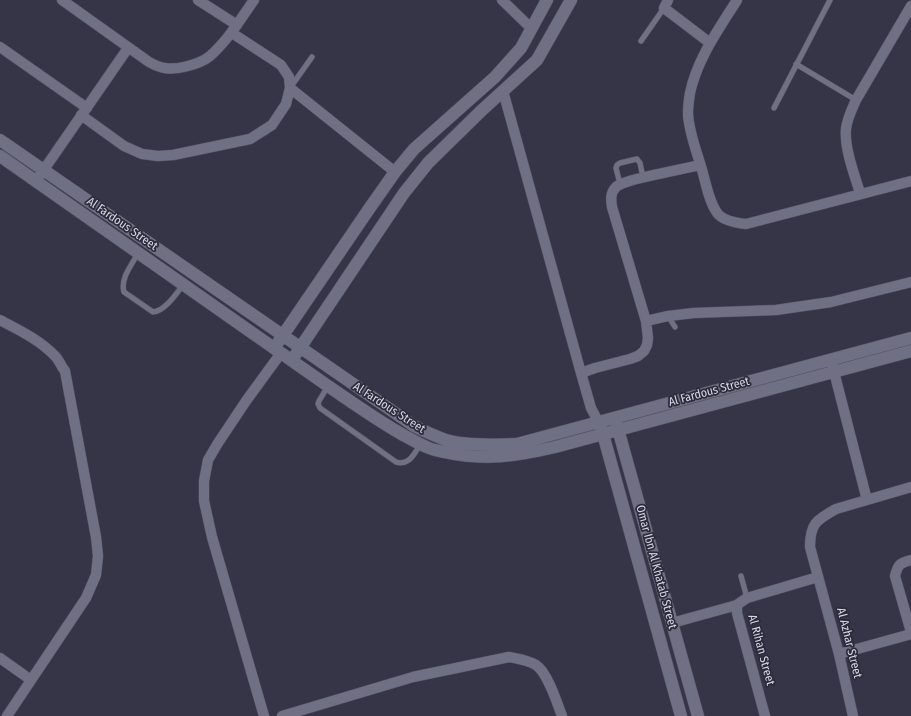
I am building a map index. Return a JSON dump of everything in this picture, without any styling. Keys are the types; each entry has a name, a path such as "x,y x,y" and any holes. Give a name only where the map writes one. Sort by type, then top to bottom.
{"street":[{"path":"62,0 76,4 128,48 158,68 169,69 194,64 209,56 234,29 254,0"},
{"path":"0,47 84,112 124,146 142,154 158,156 173,154 250,139 272,125 286,104 290,88 289,77 281,65 198,0"},
{"path":"502,0 532,29"},
{"path":"264,716 212,537 204,501 204,481 208,460 278,350 283,336 395,172 414,149 495,77 520,48 547,0"},
{"path":"292,360 404,193 428,163 481,111 537,60 571,0"},
{"path":"737,0 710,43 695,74 690,93 688,114 690,131 711,202 718,214 728,220 746,224 860,193 911,181"},
{"path":"666,4 710,43"},
{"path":"860,193 846,144 846,130 850,112 911,6"},
{"path":"36,181 128,48"},
{"path":"290,88 395,172"},
{"path":"503,91 581,373 592,408 599,423"},
{"name":"Al Fardous Street","path":"0,140 414,426 429,434 447,440 493,445 517,444 911,338"},
{"name":"Al Fardous Street","path":"0,156 328,386 395,431 430,448 453,454 492,457 529,453 911,351"},
{"path":"581,373 638,356 644,351 647,345 648,338 646,320 611,200 612,193 620,184 644,177 700,165"},
{"path":"646,320 668,316 714,312 776,310 831,302 911,282"},
{"path":"304,305 311,313 321,316"},
{"path":"0,320 43,345 55,356 64,371 96,537 98,556 96,575 86,598 6,716"},
{"path":"258,336 266,324"},
{"path":"831,359 867,500"},
{"path":"313,375 321,362"},
{"path":"755,380 759,392"},
{"name":"Omar Ibn Al Khatab Street","path":"615,418 698,716"},
{"name":"Omar Ibn Al Khatab Street","path":"599,423 681,716"},
{"name":"Al Azhar Street","path":"853,716 839,654 810,547 810,535 813,527 818,521 826,514 836,509 911,488"},
{"path":"839,654 911,633 895,576 897,568 900,564 911,560"},
{"name":"Al Rihan Street","path":"765,716 737,613 737,605 747,598 818,577"},
{"path":"672,623 737,605"},
{"path":"282,716 413,677 509,657 524,660 538,666 548,679 562,716"},
{"path":"0,658 31,680"}],"lane":[{"path":"774,108 830,0"},
{"path":"641,41 666,4"},
{"path":"290,88 312,57"},
{"path":"796,64 856,100"},
{"path":"620,184 616,168 620,163 637,159 640,162 644,177"},
{"path":"138,252 123,281 122,287 124,292 153,312 158,312 165,307 184,284"},
{"path":"668,316 676,327"},
{"path":"328,386 319,401 318,404 320,408 393,460 399,463 406,462 420,444"},
{"path":"741,576 747,598"}]}
